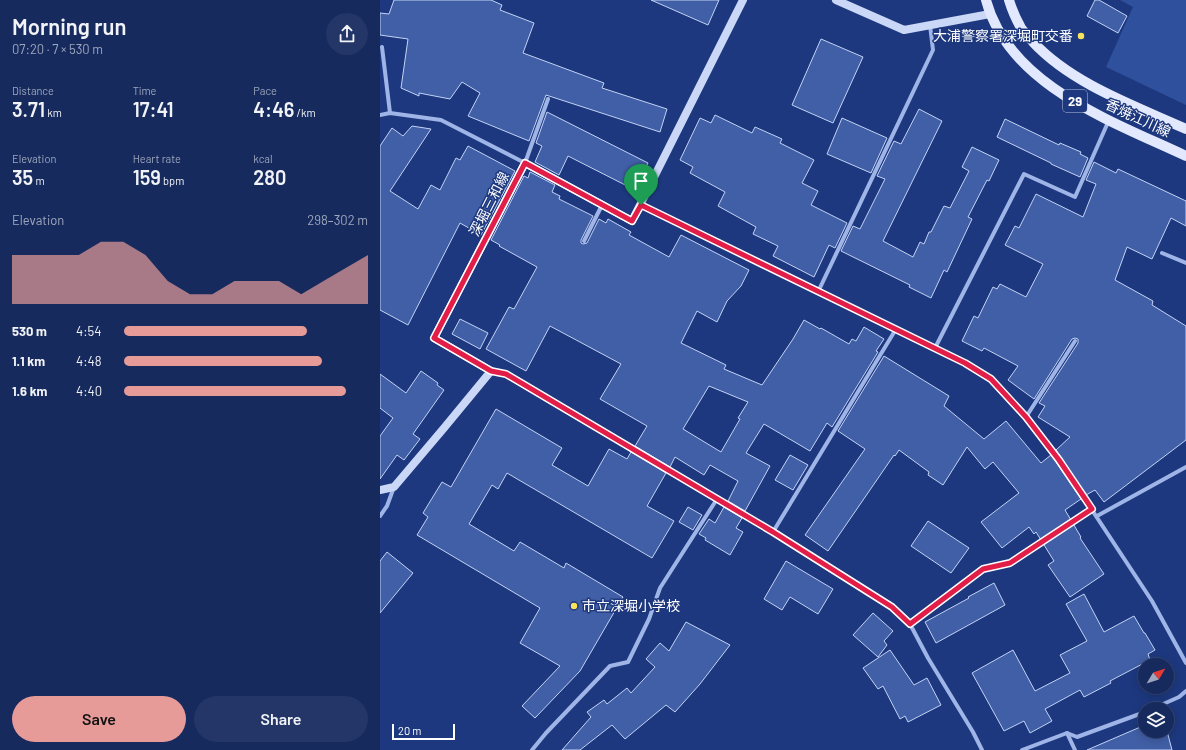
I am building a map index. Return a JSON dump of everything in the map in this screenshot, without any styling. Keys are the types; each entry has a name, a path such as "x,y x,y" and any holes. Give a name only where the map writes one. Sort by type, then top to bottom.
{"main road":[{"path":"836,0 904,30 990,14"},
{"name":"香焼江川線","path":"986,0 990,14 1000,34 1013,53 1030,71 1048,84 1109,120 1186,156"},
{"name":"香焼江川線","path":"1009,0 1022,29 1041,50 1063,68 1098,89 1186,129"},
{"name":"深堀三和線","path":"491,371 434,338 525,163 632,221 743,1"},
{"path":"380,490 394,487 491,371"}],"street":[{"path":"818,292 933,50 930,24"},
{"path":"382,47 390,113"},
{"path":"380,115 390,113 441,120 525,163 548,99"},
{"path":"935,348 1024,174 1075,197 1109,120"},
{"path":"584,241 602,205"},
{"path":"641,205 935,348 965,363 991,379 1026,417 1059,460 1152,601 1186,663"},
{"path":"1162,253 1186,263"},
{"path":"773,532 896,329"},
{"path":"1026,417 1075,341"},
{"path":"491,371 506,374 773,532 892,607 910,624 928,658 973,732 982,750"},
{"path":"1097,516 1186,467"},
{"path":"380,516 388,506 394,487"},
{"path":"532,750 546,733 610,666 628,662 649,620 660,588 717,499"},
{"path":"1168,702 1179,697 1186,691"},
{"path":"1022,750 1067,733 1077,737 1138,715"},
{"path":"1067,733 1075,750"}],"path":[{"path":"910,624 983,569 1010,563 1092,509"}],"shaded area":[{"path":"1120,0 1186,0 1186,105 1106,67 1133,7"}],"building":[{"path":"394,0 491,0 502,5 500,10 534,23 523,53 604,83 602,88 667,109 660,132 546,95 529,141 468,116 480,93 462,82 450,99 419,93 419,96 401,88 408,39 380,35 380,13 389,14"},
{"path":"651,0 719,0 708,25"},
{"path":"1095,0 1099,0 1127,16 1118,33 1087,16"},
{"path":"821,39 863,57 833,123 792,105"},
{"path":"919,109 942,121 883,241 913,257 920,242 924,244 944,206 950,208 969,171 962,167 972,147 999,160 989,181 987,180 968,217 972,219 947,272 944,270 931,298 909,287 910,285 841,251 853,226 860,229 885,179 877,176 894,141 901,144"},
{"path":"547,112 648,163 635,190 568,156 559,175 535,162 542,146 536,143"},
{"path":"715,115 752,133 755,127 782,139 780,143 814,160 802,183 818,191 811,205 847,223 835,248 829,245 814,277 773,256 778,246 753,234 756,227 718,206 725,192 690,173 693,167 680,160 700,118 711,123"},
{"path":"842,118 887,138 871,173 827,154"},
{"path":"1005,119 1059,145 1060,143 1081,152 1080,154 1088,158 1080,177 997,137"},
{"path":"412,126 431,129 390,191 418,209 431,185 440,190 456,158 460,160 468,146 515,171 481,235 460,223 408,325 380,310 380,146 392,128 403,136"},
{"path":"1094,162 1116,173 1118,169 1186,201 1186,226 1171,218 1152,259 1127,247 1115,280 1153,301 1152,305 1186,326 1186,440 1104,502 1095,490 1086,495 1056,450 1070,437 1038,417 1045,406 1039,403 1078,343 1078,339 1072,339 1034,399 1008,380 1018,366 984,348 982,351 962,341 974,316 978,318 993,287 997,289 1000,284 1026,297 1043,264 1005,245 1015,226 1019,228 1036,194 1083,217 1096,184 1086,180"},
{"path":"530,172 555,185 552,192 560,196 559,199 593,216 581,240 581,243 583,244 587,243 599,219 606,223 608,219 631,232 629,235 669,257 681,235 749,270 741,286 727,301 717,322 697,311 681,343 726,365 724,369 762,385 804,320 849,344 852,339 856,341 864,327 884,339 876,351 878,352 832,427 827,423 810,451 764,424 746,453 770,466 745,511 728,501 738,481 710,465 704,475 675,457 670,467 635,446 647,426 600,399 621,364 550,326 526,371 486,349 509,307 514,309 537,267 491,240 524,176 528,178","holes":["709,386 748,402 721,452 683,429"]},
{"path":"460,319 488,333 480,349 452,334"},
{"path":"884,356 949,396 944,406 984,439 1006,421 1041,463 1051,455 1081,499 1065,510 1081,537 1080,538 1104,574 1070,597 1048,565 1054,561 1036,532 1034,534 1029,527 1002,548 981,522 1019,493 993,462 985,469 967,447 943,485 928,475 929,472 899,450 895,456 894,455 828,551 805,535 865,449 838,431"},
{"path":"421,371 438,383 437,385 444,390 413,434 420,439 404,460 397,455 380,479 380,436 393,418 380,408 380,374 406,393"},
{"path":"496,409 562,448 552,465 588,486 609,449 627,459 631,452 666,473 647,506 674,521 652,558 507,473 498,489 492,485 469,524 514,551 520,542 564,568 566,563 623,597 580,671 535,718 522,706 560,666 520,643 540,608 417,535 428,517 423,513 442,482 451,487"},
{"path":"790,455 808,465 793,490 775,480"},
{"path":"688,507 702,515 693,530 679,522"},
{"path":"724,507 742,518 736,528 743,532 730,555 705,540 706,538 699,534 709,519 715,523"},
{"path":"928,521 969,548 951,573 911,546"},
{"path":"387,552 413,573 380,613 380,561"},
{"path":"786,561 833,589 818,614 790,597 782,610 764,599"},
{"path":"994,583 1005,605 936,643 925,622"},
{"path":"1084,594 1104,632 1134,616 1155,650 1148,654 1149,658 1138,658 1138,666 1110,681 1111,683 1084,697 1080,690 1045,709 1052,721 1030,733 1024,721 1004,731 972,673 1013,650 1035,691 1070,673 1060,655 1087,641 1066,604"},
{"path":"873,613 893,631 884,641 887,645 878,657 853,635"},
{"path":"686,622 730,645 700,684 675,712 666,705 625,739 612,725 580,750 562,750 591,717 587,712 604,700 607,704 627,688 631,693 655,667 646,659 660,643 669,651"},
{"path":"890,650 914,685 927,678 941,705 908,722 905,716 900,719 883,686 878,689 863,668"},
{"path":"1138,728 1138,738 1169,738 1172,750 1087,750"}],"place":[{"name":"大浦警察署深堀町交番","path":"1081,36"},
{"name":"市立深堀小学校","path":"574,606"}],"route":[{"path":"525,163 632,221 641,205 965,363 991,379 1026,417 1059,460 1092,509 1010,563 983,569 910,624 892,607 773,532 506,374 491,371 434,338 525,163"}]}
